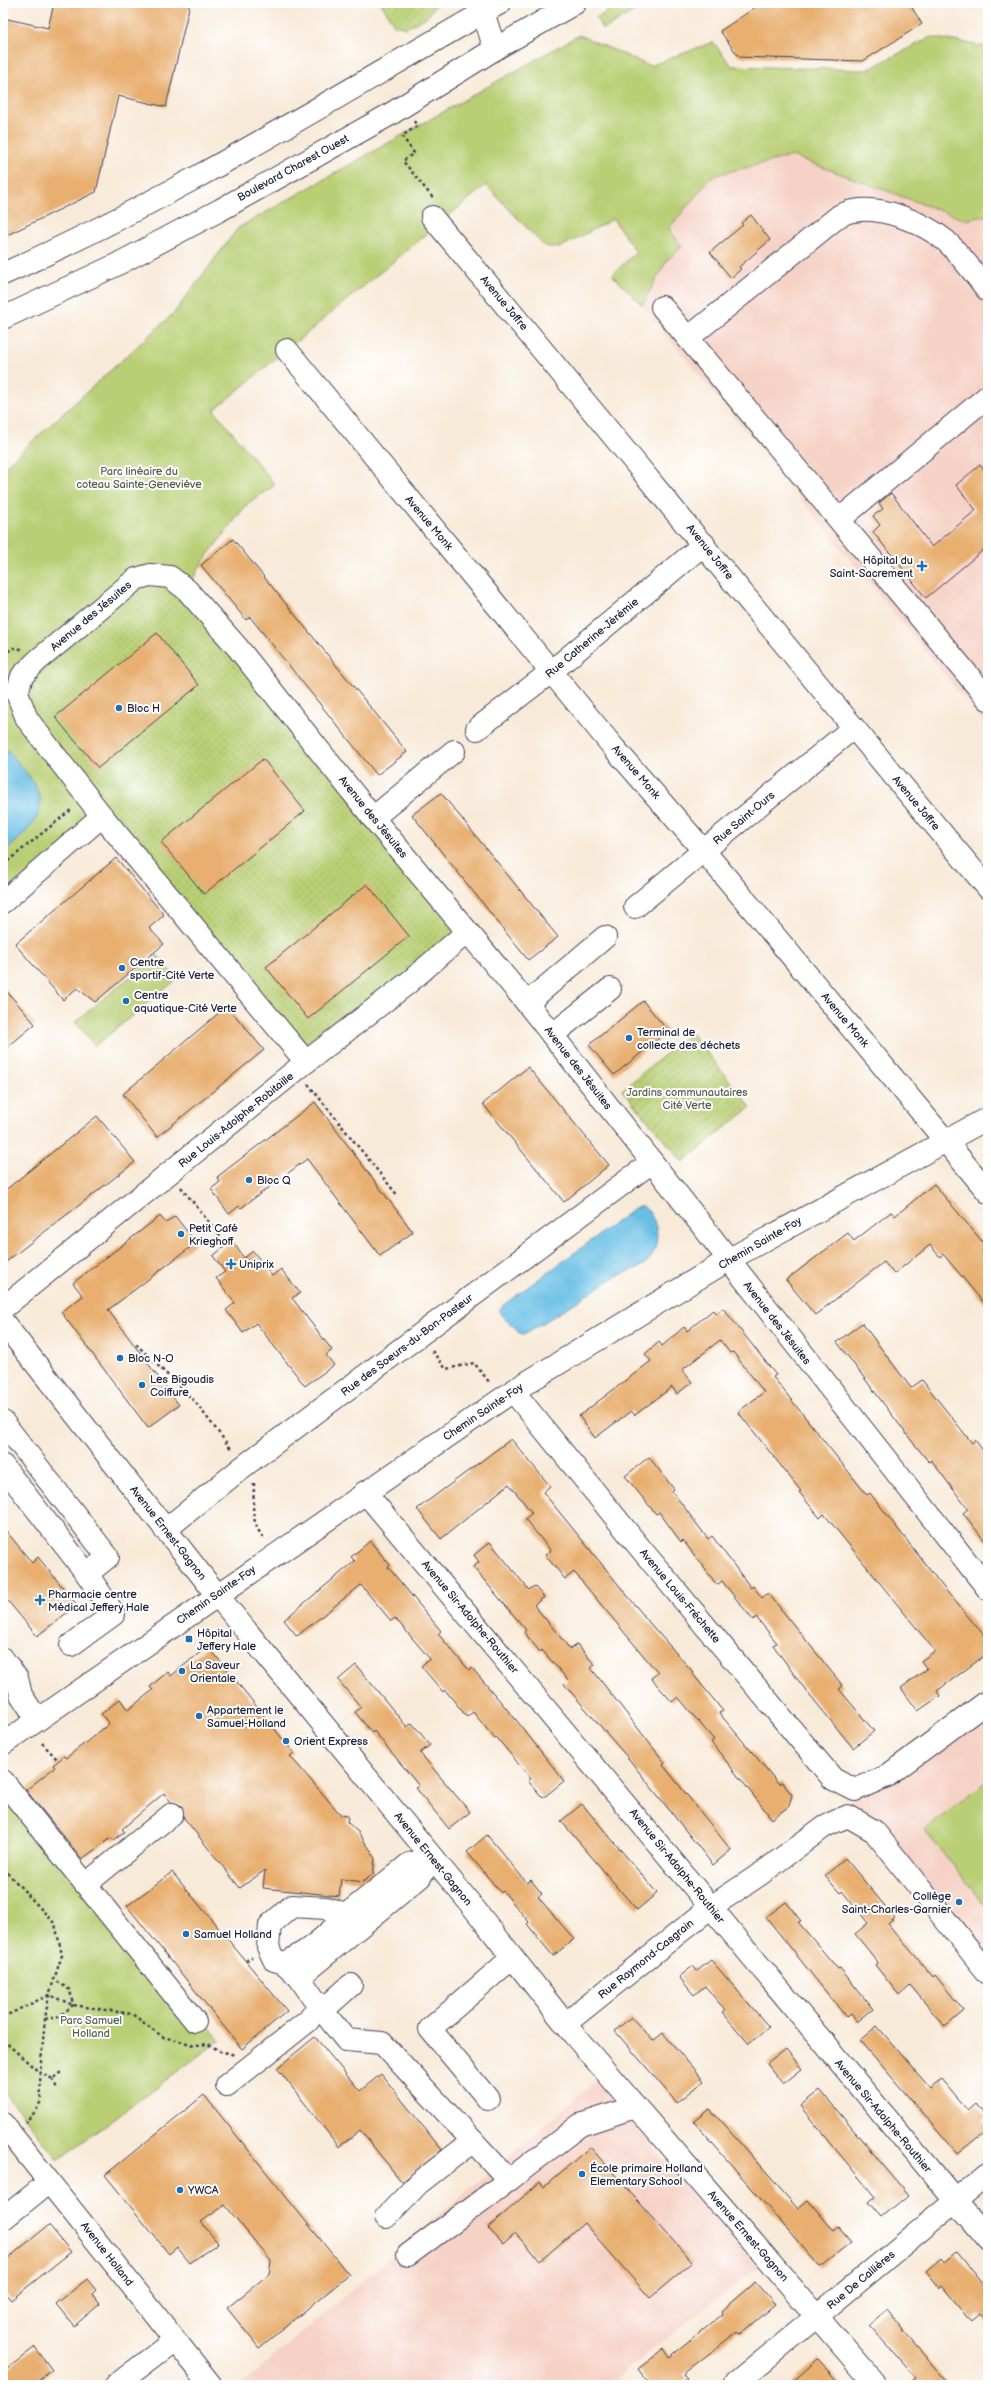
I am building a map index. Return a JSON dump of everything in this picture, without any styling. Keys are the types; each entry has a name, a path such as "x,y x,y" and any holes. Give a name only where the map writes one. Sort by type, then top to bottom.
{"street":[{"name":"Boulevard Charest Ouest","path":"3,318 159,242 405,105 495,49 575,3"},
{"path":"3,274 196,179 488,6 495,49"},
{"name":"Avenue Joffre","path":"434,210 853,728 988,888"},
{"path":"688,338 839,216 854,210 877,211 898,216 927,227 947,242 988,291"},
{"path":"662,307 840,519 988,699"},
{"name":"Avenue Monk","path":"287,350 614,748 704,851 988,1192"},
{"path":"840,519 988,396"},
{"name":"Rue Catherine-Jérémie","path":"477,729 552,671 704,544"},
{"name":"Avenue des Jésuites","path":"302,1066 102,816 27,719 17,693 22,676 38,660 136,579 150,576 170,577 187,590 238,648 373,818 527,1003 988,1589"},
{"name":"Rue Saint-Ours","path":"635,908 853,728"},
{"path":"373,818 454,752"},
{"path":"3,902 102,816"},
{"name":"Rue Louis-Adolphe-Robitaille","path":"3,1308 302,1066 408,983 467,932"},
{"path":"527,1003 605,937"},
{"path":"552,1035 610,989"},
{"name":"Chemin Sainte-Foy","path":"3,1744 37,1719 217,1596 275,1554 513,1391 728,1260 861,1185 988,1118"},
{"name":"Rue des Soeurs-du-Bon-Pasteur","path":"165,1530 244,1466 652,1162"},
{"name":"Avenue Ernest-Gagnon","path":"3,1322 217,1596 432,1858 565,2024 876,2385"},
{"name":"Avenue Louis-Fréchette","path":"513,1391 641,1550 833,1779 856,1790 887,1776 988,1701"},
{"path":"3,1422 108,1557 87,1574"},
{"path":"3,1466 87,1574 114,1614 71,1645"},
{"name":"Avenue Sir-Adolphe-Routhier","path":"365,1492 988,2240"},
{"path":"3,1659 17,1678 12,1692 37,1719"},
{"path":"3,1781 195,2021"},
{"path":"86,1884 172,1814"},
{"name":"Rue Raymond-Casgrain","path":"565,2024 711,1907 762,1873 825,1826 848,1816 874,1831 988,1973"},
{"path":"295,1965 332,1931 347,1914 409,1864 432,1858"},
{"path":"295,1965 420,1877 432,1858"},
{"path":"347,1914 326,1908 292,1906 270,1925 268,1947 274,1960 295,1965 318,2006 346,2040 382,2043 509,2180"},
{"path":"488,2099 430,2029 512,1958"},
{"path":"227,2085 308,2021 318,2006 332,2002 344,1982"},
{"path":"408,2255 580,2125 635,2107"},
{"name":"Avenue Holland","path":"8,2130 211,2385"},
{"path":"386,2217 419,2183 473,2141"},
{"name":"Rue De Callières","path":"734,2385 988,2174"},
{"path":"3,2219 49,2182"},
{"path":"116,2385 175,2340"}],"path":[{"path":"405,105 417,126 402,136 414,153 403,161 434,210"},
{"path":"3,865 75,806"},
{"path":"302,1066 398,1196"},
{"path":"189,1197 227,1245"},
{"path":"418,1336 446,1369 474,1363 491,1385"},
{"path":"136,1344 196,1403 254,1480 251,1509 254,1522 260,1534 275,1554"},
{"path":"42,1743 58,1760"},
{"path":"3,1868 55,1924 62,1955 49,1995 45,2019 40,2073 42,2090 41,2101 35,2112 8,2130"},
{"path":"55,1980 70,1990 73,2005"},
{"path":"3,2017 49,1995 73,2005 132,2014 163,2037 195,2045 208,2044 220,2051 238,2055 252,2065"},
{"path":"45,2019 59,2017 73,2005"},
{"path":"3,2040 40,2073 52,2079 57,2089"},
{"path":"52,2079 62,2072"}],"shaded area":[{"name":"Hôpital du Saint-Sacrement","path":"742,139 988,210 988,728 642,305 667,260 653,233"},
{"name":"Collège Saint-Charles-Garnier","path":"988,1700 988,1973 848,1816 855,1790"},
{"name":"École primaire Holland Elementary School","path":"596,2081 758,2268 608,2385 241,2385"}],"green space":[{"path":"381,3 437,3 428,16 406,28 394,25"},
{"path":"622,3 647,3 603,30 596,18"},
{"name":"Parc linéaire du coteau Sainte-Geneviève","path":"579,35 650,66 713,42 732,66 867,70 931,37 988,47 988,215 966,220 792,156 712,176 669,228 682,247 667,260 642,305 612,275 636,252 613,219 559,248 544,246 486,185 214,410 275,485 248,503 201,564 187,590 150,575 17,693 102,816 3,902 3,468 174,313 238,228"},
{"path":"170,577 467,932 306,1062 27,719 22,676 136,579"},
{"name":"Centre aquatique-Cité Verte","path":"157,955 177,979 95,1046 75,1022"},
{"name":"Jardins communautaires Cité Verte","path":"691,1033 751,1107 683,1162 622,1090"},
{"path":"988,1780 988,1909 925,1830"},
{"name":"Parc Samuel Holland","path":"3,1788 220,2040 58,2160 3,2090"}],"water":[{"path":"3,745 29,776 36,788 40,800 39,811 33,823 21,837 3,853"},
{"path":"642,1206 648,1211 652,1218 657,1233 655,1250 646,1263 613,1278 524,1334 519,1333 503,1317 499,1311 502,1306 634,1209"}],"building":[{"path":"54,3 190,3 166,107 118,96 96,192 3,237 3,18 48,28"},
{"path":"762,3 909,3 922,24 863,61 739,57 720,31"},
{"path":"751,215 770,240 739,267 741,269 731,278 710,252 743,225 741,223"},
{"path":"980,465 988,475 988,546 926,598 873,532 880,525 873,516 883,509 879,503 891,493 932,547 976,510 956,485"},
{"path":"233,539 407,752 377,775 250,617 246,620 201,565"},
{"name":"Bloc H","path":"157,633 199,685 98,768 55,717"},
{"path":"263,759 305,811 204,894 161,842"},
{"path":"441,793 558,937 528,960 412,815"},
{"path":"116,858 164,915 149,928 164,944 95,1002 77,988 63,1000 15,944"},
{"path":"367,884 409,936 308,1019 266,967"},
{"path":"3,987 35,1024 3,1051"},
{"name":"Terminal de collecte des déchets","path":"643,1001 668,1031 614,1075 589,1045"},
{"path":"227,1006 264,1050 157,1137 123,1094"},
{"path":"528,1067 609,1165 564,1202 483,1104"},
{"name":"Bloc Q","path":"315,1102 413,1232 380,1256 307,1159 241,1208 239,1206 229,1214 211,1189 220,1182 217,1177"},
{"path":"97,1116 135,1162 3,1264 3,1192"},
{"path":"934,1184 986,1246 982,1250 988,1257 988,1308 943,1254 940,1257 930,1245 894,1274 884,1262 815,1315 786,1280 848,1233 854,1241 891,1212 895,1216"},
{"path":"160,1216 166,1223 175,1216 196,1243 108,1310 179,1405 148,1428 61,1312 83,1296 73,1283"},
{"path":"232,1241 244,1258 253,1251 272,1276 281,1269 300,1293 292,1298 332,1350 326,1355 334,1365 305,1386 256,1323 243,1333 226,1310 235,1303 216,1278 225,1272 213,1256"},
{"path":"723,1308 776,1375 773,1377 867,1495 870,1493 943,1587 988,1640 988,1653 937,1691 940,1696 918,1711 901,1688 927,1669 921,1661 935,1651 824,1514 820,1518 799,1492 801,1491 738,1412 764,1392 733,1352 730,1353 720,1340 682,1370 692,1382 677,1394 672,1387 635,1415 631,1411 595,1438 579,1416 651,1361 645,1354 659,1342 662,1346 684,1327 687,1331 713,1310 716,1314"},
{"path":"862,1323 911,1388 922,1380 972,1443 975,1440 988,1457 988,1545 963,1513 968,1509 931,1460 929,1462 911,1440 837,1342"},
{"path":"511,1439 550,1486 543,1492 653,1627 693,1672 692,1673 723,1711 719,1713 779,1784 782,1782 792,1795 789,1806 772,1819 711,1742 714,1740 678,1697 672,1702 651,1678 658,1673 574,1572 565,1579 545,1555 551,1551 525,1519 532,1513 509,1484 441,1539 417,1509"},
{"path":"649,1457 674,1489 672,1491 708,1539 712,1536 751,1588 753,1586 762,1598 768,1593 843,1686 839,1689 874,1731 853,1748 801,1684 773,1645 777,1643 756,1617 753,1620 722,1581 717,1585 683,1540 681,1542 659,1512 656,1514 625,1476"},
{"name":"Pharmacie centre Médical Jeffery Hale","path":"3,1527 32,1563 38,1557 77,1605 37,1636 3,1595"},
{"path":"370,1541 390,1565 388,1567 441,1631 438,1634 469,1670 472,1668 517,1721 564,1781 543,1798 528,1781 531,1779 473,1712 467,1717 445,1690 443,1692 421,1666 430,1659 395,1618 391,1621 361,1585 297,1636 284,1620 355,1561 351,1557"},
{"path":"490,1542 529,1590 534,1586 544,1597 534,1605 570,1649 577,1644 595,1665 591,1668 665,1763 663,1765 731,1850 713,1865 628,1758 564,1684 568,1680 542,1650 540,1652 524,1632 526,1630 473,1567 479,1562 474,1555"},
{"path":"208,1646 294,1753 290,1756 341,1815 348,1816 347,1822 358,1832 371,1851 375,1859 373,1874 363,1882 341,1879 339,1896 263,1888 265,1870 240,1888 184,1818 182,1806 171,1802 164,1793 122,1829 125,1832 114,1840 111,1838 82,1859 26,1790 55,1767 53,1765 64,1756 66,1758 109,1724 101,1714 120,1699 128,1710 153,1690 150,1687 159,1679 168,1672 171,1676"},
{"path":"356,1665 407,1727 412,1723 430,1745 420,1753 470,1812 449,1829 416,1788 419,1786 374,1731 372,1733 355,1712 361,1707 338,1680"},
{"path":"582,1804 657,1893 637,1910 561,1821"},
{"path":"487,1835 527,1883 531,1880 542,1894 538,1897 574,1939 553,1956 527,1924 529,1922 503,1891 501,1893 467,1852"},
{"path":"845,1858 895,1918 888,1924 933,1977 935,1975 964,2011 945,2027 910,1985 899,1995 875,1965 878,1962 855,1934 868,1923 842,1891 840,1893 825,1876"},
{"name":"Samuel Holland","path":"172,1872 287,2011 242,2049 127,1906"},
{"path":"786,1902 801,1921 798,1922 838,1969 840,1968 873,2009 857,2022 851,2014 846,2017 766,1917"},
{"path":"711,1960 769,2027 749,2044 722,2012 725,2010 705,1986 694,1995 679,1977 693,1966 697,1971"},
{"path":"631,2017 653,2041 663,2033 704,2081 677,2103 615,2031"},
{"path":"877,2026 930,2088 941,2079 968,2111 976,2104 986,2117 982,2120 988,2129 957,2154 860,2040"},
{"path":"315,2037 360,2091 381,2074 442,2150 402,2182 360,2130 339,2147 277,2068"},
{"path":"786,2049 802,2069 783,2084 767,2064"},
{"path":"820,2090 908,2195 882,2217 869,2202 875,2197 800,2106"},
{"path":"204,2095 349,2275 259,2348 227,2308 269,2274 271,2261 225,2205 201,2222 218,2243 190,2263 177,2247 169,2254 105,2175"},
{"path":"710,2109 798,2209 808,2201 833,2231 838,2227 851,2242 820,2267 694,2122"},
{"path":"590,2147 692,2262 650,2298 584,2223 540,2261 515,2233 503,2244 488,2228 540,2182 544,2187"},
{"path":"49,2225 71,2252 11,2300 3,2291 3,2262"},
{"path":"956,2252 988,2291 988,2324 980,2314 972,2321 943,2286 940,2288 926,2271 941,2258 944,2262"},
{"path":"87,2279 96,2290 92,2294 100,2304 74,2326 56,2304"},
{"path":"755,2282 775,2305 741,2334 738,2331 683,2374 687,2378 678,2385 650,2385 638,2369 664,2349 670,2357 723,2314 721,2311"},
{"path":"887,2309 904,2330 903,2331 950,2385 907,2385 916,2378 869,2325"},
{"path":"35,2347 52,2370 33,2385 8,2385 3,2379 3,2372"},
{"path":"818,2359 842,2385 789,2385"}],"place":[{"name":"Hôpital du Saint-Sacrement","path":"922,566"},
{"name":"Bloc H","path":"119,708"},
{"name":"Centre sportif-Cité Verte","path":"122,968"},
{"name":"Centre aquatique-Cité Verte","path":"126,1001"},
{"name":"Terminal de collecte des déchets","path":"629,1038"},
{"name":"Bloc Q","path":"249,1180"},
{"name":"Petit Café Krieghoff","path":"181,1234"},
{"name":"Uniprix","path":"231,1264"},
{"name":"Bloc N-O","path":"120,1358"},
{"name":"Les Bigoudis Coiffure","path":"142,1385"},
{"name":"Pharmacie centre Médical Jeffery Hale","path":"40,1600"},
{"name":"Hôpital Jeffery Hale","path":"189,1639"},
{"name":"La Saveur Orientale","path":"182,1671"},
{"name":"Appartement le Samuel-Holland","path":"199,1716"},
{"name":"Orient Express","path":"286,1741"},
{"name":"Collège Saint-Charles-Garnier","path":"959,1902"},
{"name":"Samuel Holland","path":"186,1934"},
{"name":"École primaire Holland Elementary School","path":"582,2174"},
{"name":"YWCA","path":"180,2190"}]}
